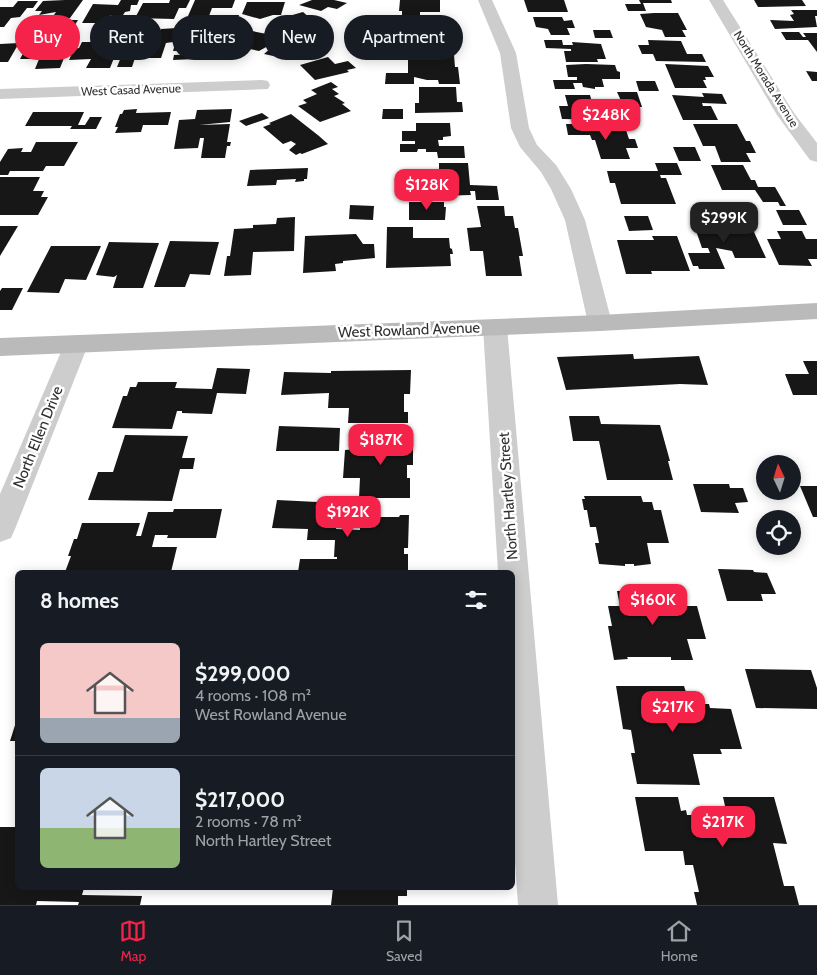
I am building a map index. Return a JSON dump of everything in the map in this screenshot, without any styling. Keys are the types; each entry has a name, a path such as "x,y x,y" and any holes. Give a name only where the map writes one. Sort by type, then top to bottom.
{"street":[{"path":"485,0 508,53 520,128 528,147 549,169 561,189 574,220 600,323"},
{"name":"North Morada Avenue","path":"716,0 786,115 817,156"},
{"name":"West Casad Avenue","path":"1,96 262,85"},
{"name":"West Rowland Avenue","path":"0,347 600,323 817,311"},
{"name":"North Hartley Street","path":"495,326 513,570"},
{"name":"North Ellen Drive","path":"0,530 76,345"},
{"name":"North Hartley Street","path":"515,595 538,905"}],"building":[{"path":"83,0 72,15 54,15 56,12 39,15 42,11 35,11 43,1"},
{"path":"121,0 139,0 137,5 131,5 130,11 125,12 123,15 90,15 90,23 82,23 93,4 118,5"},
{"path":"170,0 190,0 186,8 179,8 176,15 172,15 172,19 162,19 162,15 137,15 143,3 169,3"},
{"path":"195,0 235,0 232,8 212,8 209,15 188,15"},
{"path":"312,0 334,0 347,3 337,9 328,7 321,11 299,5"},
{"path":"400,0 440,0 440,12 420,12 420,15 402,15 402,11 399,11"},
{"path":"524,0 564,0 568,12 528,12"},
{"path":"639,0 671,0 672,3 643,3 646,11 628,11 625,4 641,4"},
{"path":"754,0 802,0 806,6 758,7"},
{"path":"18,1 38,1 33,8 27,8 22,15 15,15 15,18 11,18 4,27 0,27 0,7 13,7"},
{"path":"247,2 285,2 281,15 264,15 264,18 260,19 254,17 254,15 242,14"},
{"path":"791,10 817,10 817,16 815,16 817,27 775,29 770,20 794,21 790,15 794,14"},
{"path":"303,12 306,15 292,15"},
{"path":"678,13 687,30 682,30 686,37 665,37 662,30 646,27 640,14"},
{"path":"533,17 562,17 564,21 572,20 575,28 567,28 570,35 551,35 548,29 536,27"},
{"path":"172,28 172,42 166,43 162,55 162,29"},
{"path":"593,30 610,30 613,38 595,38"},
{"path":"254,31 264,33 264,48 259,51 254,50"},
{"path":"781,32 799,32 803,37 806,37 803,33 817,33 817,52 808,40 786,40"},
{"path":"544,40 562,40 563,45 573,45 572,42 601,44 606,59 597,59 598,62 566,62 564,51 571,51 571,49 546,48"},
{"path":"648,40 681,41 687,54 702,54 706,62 656,61 653,54 642,54 638,45 649,45"},
{"path":"82,42 90,42 90,59 80,60 80,46"},
{"path":"15,43 15,50 8,62 0,62 0,44"},
{"path":"39,60 63,60 60,68 35,69"},
{"path":"90,60 113,60 110,68 86,68"},
{"path":"120,60 134,60 132,67 117,67"},
{"path":"318,60 331,60 335,64 348,61 356,68 347,70 349,72 315,80 300,65"},
{"path":"408,60 454,60 455,67 458,67 460,84 439,84 438,80 414,77 414,84 385,84 386,73 408,73"},
{"path":"665,64 708,66 714,77 705,77 706,80 703,80 707,88 675,88"},
{"path":"566,65 615,65 617,71 620,72 620,79 602,79 604,87 595,87 595,89 583,87 582,83 573,83 575,89 555,89 553,80 577,80 577,77 568,77"},
{"path":"806,71 817,72 817,81 812,81"},
{"path":"636,81 655,81 659,91 639,91"},
{"path":"331,82 338,87 332,89 339,94 334,96 345,103 342,104 351,111 320,122 298,106 307,103 303,100 317,94 311,90"},
{"path":"419,87 456,87 457,102 462,102 463,112 415,113 415,103 419,103"},
{"path":"617,92 637,92 642,107 624,107"},
{"path":"702,93 722,94 727,104 702,103 703,106 711,106 718,120 683,120 672,95 704,97"},
{"path":"565,95 590,95 593,106 610,106 615,120 562,119 559,106 568,106"},
{"path":"137,109 136,113 171,112 168,125 143,125 141,132 115,133 118,127 115,127 120,114 124,110"},
{"path":"232,109 230,122 199,125 230,124 227,142 231,142 230,146 227,146 225,158 201,158 204,138 200,138 198,148 174,149 179,120 195,119 197,110"},
{"path":"383,109 403,109 403,119 382,119"},
{"path":"33,112 84,112 78,125 85,125 90,117 102,117 96,129 70,129 72,126 25,126"},
{"path":"262,113 269,118 246,126 239,121"},
{"path":"291,114 328,144 296,155 289,150 296,144 291,141 283,144 263,127"},
{"path":"416,123 450,123 451,136 438,140 439,146 464,146 465,158 438,158 437,152 426,152 426,149 418,149 417,152 400,152 400,144 415,144 415,141 402,141 402,131 416,131"},
{"path":"566,124 586,124 588,130 626,130 629,139 635,139 638,148 626,148 630,159 601,159 595,140 592,140 590,135 568,135"},
{"path":"693,124 737,124 746,141 750,141 756,153 746,153 751,162 721,162 715,146 703,146"},
{"path":"36,142 78,142 64,166 46,166 43,171 10,171 8,175 0,175 0,162 8,149 23,148 21,152 31,152"},
{"path":"673,147 695,147 701,161 679,161"},
{"path":"439,163 468,163 470,185 497,186 499,200 476,200 475,191 470,191 471,195 436,196 434,195 434,187 420,187 421,172 439,173"},
{"path":"655,163 677,163 682,175 660,175 661,178 666,178 676,204 621,204 615,183 610,183 607,171 658,171"},
{"path":"711,165 743,165 751,180 755,180 758,187 775,187 786,206 780,206 778,202 763,202 755,190 722,190"},
{"path":"308,168 307,179 304,179 304,181 295,182 296,179 277,180 276,185 247,186 250,170"},
{"path":"0,177 40,177 33,191 44,191 41,197 48,197 38,215 0,215"},
{"path":"409,202 444,202 444,207 446,207 445,220 409,220"},
{"path":"350,205 374,206 373,220 349,219"},
{"path":"477,206 504,206 505,216 513,216 515,228 518,228 523,256 519,256 522,276 486,276 483,251 470,251 467,228 481,227"},
{"path":"776,210 799,210 807,225 783,225"},
{"path":"624,216 648,216 653,230 629,231"},
{"path":"295,217 294,251 253,252 251,275 224,276 227,256 230,256 234,229 253,228 253,225 276,224 277,218"},
{"path":"693,222 739,222 743,232 754,232 766,258 735,258 732,251 716,248 725,269 699,269 698,266 693,266 688,253 710,253 708,248 702,248"},
{"path":"0,226 18,226 0,256"},
{"path":"387,227 413,227 413,238 449,238 453,254 450,254 451,266 386,268"},
{"path":"777,231 802,231 806,239 817,239 817,259 808,259 812,266 779,265 767,239 781,239"},
{"path":"356,234 363,244 374,244 375,258 343,261 343,263 335,264 336,271 303,273 305,236"},
{"path":"652,236 677,236 690,271 651,271 652,274 626,274 617,240 654,240"},
{"path":"170,241 219,242 210,275 190,274 185,287 154,287"},
{"path":"109,242 159,243 143,288 113,288 117,275 114,277 96,275"},
{"path":"51,246 101,246 86,280 65,279 59,293 27,292"},
{"path":"2,288 23,288 12,310 0,310 0,291"},
{"path":"633,354 634,359 699,356 708,385 680,384 566,390 557,357"},
{"path":"803,361 817,361 817,395 793,395 785,374 809,374"},
{"path":"217,368 250,369 246,394 217,393 212,414 182,413 182,411 177,411 172,429 112,428 123,396 127,396 130,387 136,387 138,382 177,382 175,388 212,389"},
{"path":"411,370 410,394 404,394 404,412 408,412 408,423 348,423 349,408 328,408 329,393 281,395 284,372 331,373 331,371"},
{"path":"569,416 599,416 601,424 660,425 673,480 607,480 599,441 573,441"},
{"path":"279,426 340,428 339,451 276,451"},
{"path":"125,435 188,436 182,458 195,458 193,469 180,469 172,501 88,500 98,472 113,472"},
{"path":"357,436 413,436 413,465 407,465 407,478 410,478 410,498 359,498 360,478 343,478 345,450 356,449"},
{"path":"693,484 729,484 730,488 743,488 748,502 735,503 739,513 701,512"},
{"path":"801,486 817,486 817,517 813,517"},
{"path":"584,496 641,496 643,502 652,502 654,510 661,510 669,543 647,543 651,564 634,566 634,564 625,564 625,566 599,564 595,543 599,543 596,527 590,527 587,510 584,510 582,499 585,499"},
{"path":"277,500 338,503 336,529 360,530 360,517 399,517 400,515 409,515 408,548 404,548 404,554 408,554 408,570 298,570 300,559 337,559 337,557 334,557 335,540 307,540 308,529 272,528"},
{"path":"174,509 222,509 216,538 167,538 168,535 155,535 152,547 177,547 171,570 66,570 71,556 68,556 74,539 77,539 82,523 140,523 136,536 141,536 148,512 173,512"},
{"path":"718,569 753,570 754,572 767,573 776,594 761,594 763,601 727,601"},
{"path":"676,590 680,606 697,606 706,639 687,639 693,660 671,660 671,657 627,657 628,659 614,660 608,626 612,626 608,606 620,606 617,591"},
{"path":"745,669 811,670 817,688 817,709 756,708"},
{"path":"616,686 684,686 686,692 694,692 696,704 709,704 710,708 731,709 742,749 720,749 722,754 693,754 700,785 637,784 631,753 635,753 631,730 623,729"},
{"path":"15,725 15,741 10,741"},
{"path":"635,797 678,797 681,811 686,810 687,815 727,815 723,797 774,797 787,844 773,843 784,886 794,886 799,905 697,905 694,892 699,892 693,865 685,865 683,851 645,851"},
{"path":"0,827 15,827 15,890 83,890 82,895 142,896 140,905 78,905 79,902 37,901 36,905 0,905"},
{"path":"333,890 407,890 407,896 398,896 398,905 331,905"}]}
